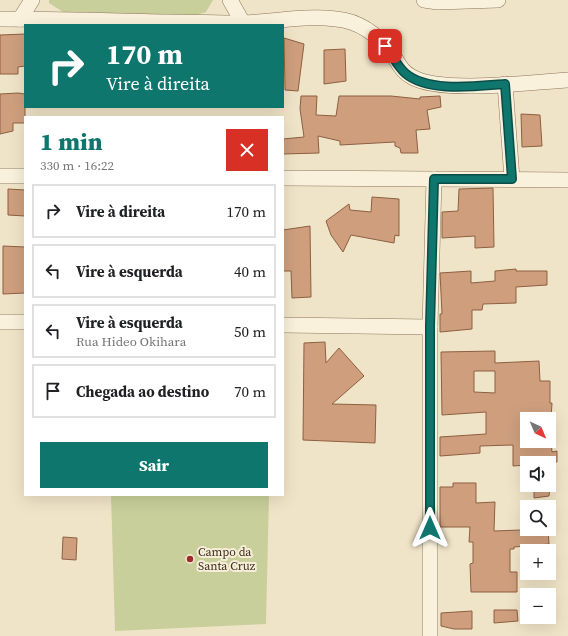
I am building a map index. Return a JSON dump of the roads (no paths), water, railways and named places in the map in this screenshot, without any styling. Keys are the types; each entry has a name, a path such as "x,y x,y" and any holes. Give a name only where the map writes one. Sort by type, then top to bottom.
{"street":[{"path":"230,0 243,23"},
{"path":"424,0 438,2 469,2 498,0"},
{"path":"20,19 28,1"},
{"path":"0,19 243,23 309,18 336,19 353,22 363,26 378,38 406,73 421,82 453,86 568,80"},
{"path":"505,84 512,179"},
{"path":"0,176 24,176"},
{"path":"284,178 568,180"},
{"path":"430,636 430,326 434,179"},
{"path":"0,322 24,322"},
{"path":"284,325 430,326"}],"place":[{"name":"Campo da Santa Cruz","path":"190,559"}]}
